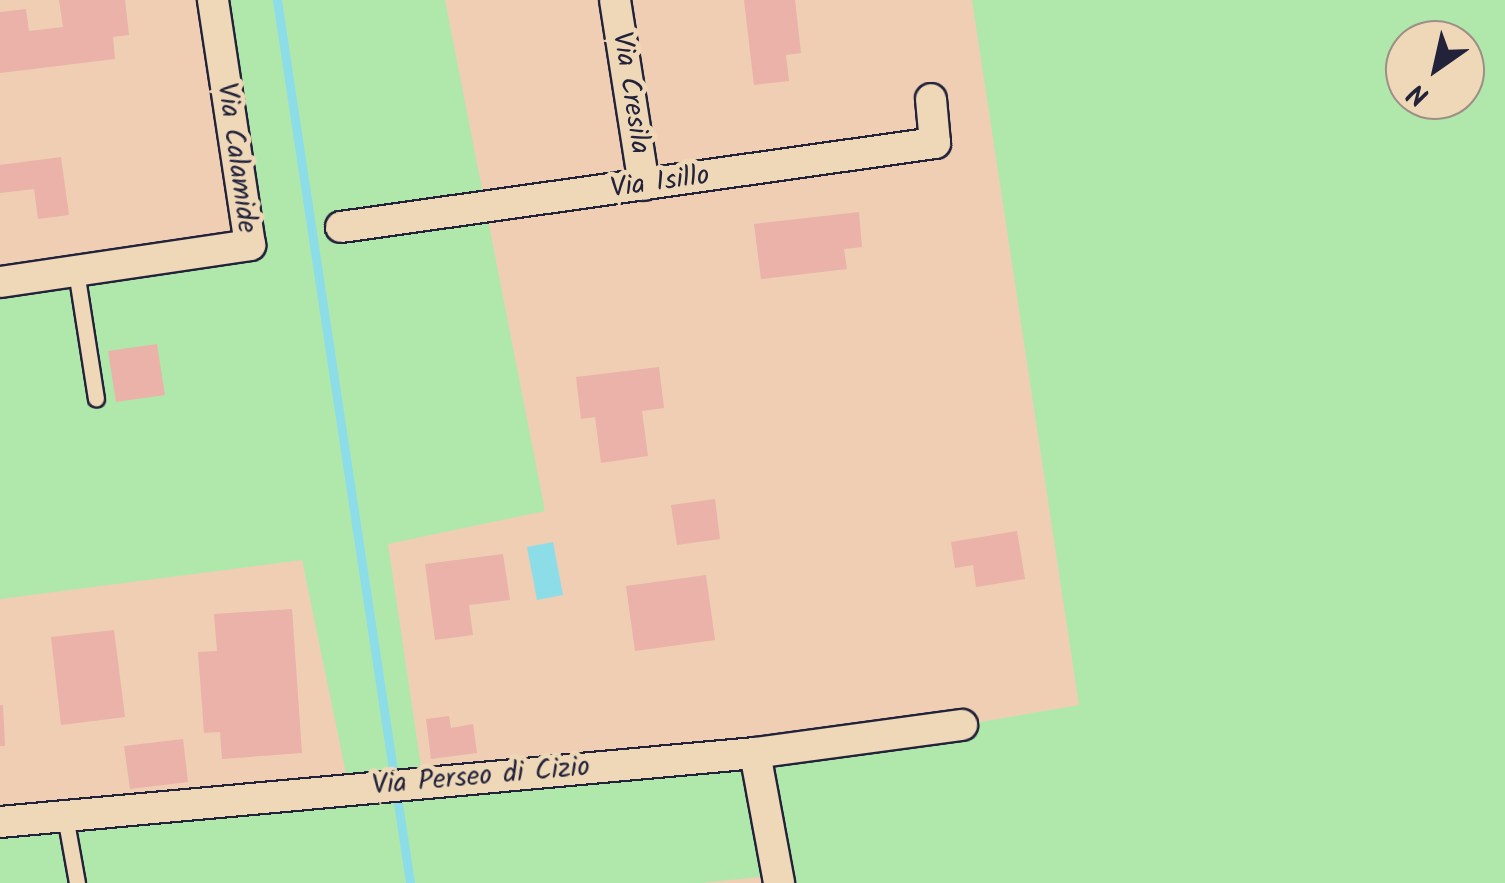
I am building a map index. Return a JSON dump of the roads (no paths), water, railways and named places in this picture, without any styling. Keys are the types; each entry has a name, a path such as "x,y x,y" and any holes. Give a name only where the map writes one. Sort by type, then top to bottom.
{"street":[{"name":"Via Calamide","path":"0,282 250,246 213,0"},
{"name":"Via Cresila","path":"615,0 644,185"},
{"name":"Via Isillo","path":"341,227 935,142 931,98"},
{"name":"Via Perseo di Cizio","path":"0,822 422,780 754,753 962,725"},
{"path":"754,753 779,883"}],"lane":[{"path":"76,271 96,398"},
{"path":"65,816 76,883"}],"water":[{"path":"553,542 563,595 537,600 527,547"}],"waterway":[{"path":"277,0 410,883"}]}
